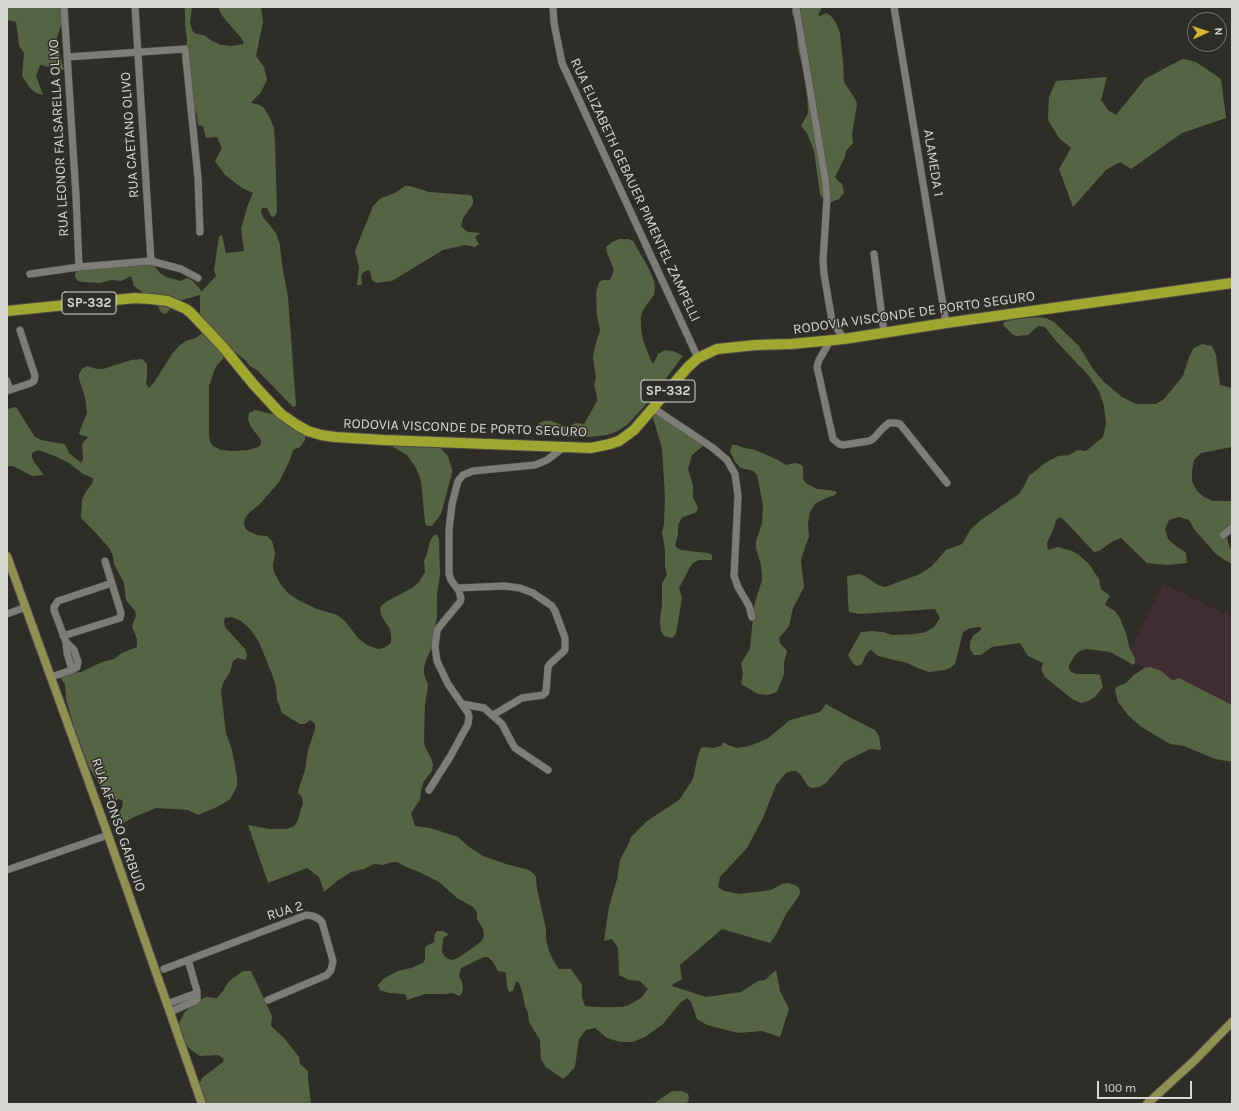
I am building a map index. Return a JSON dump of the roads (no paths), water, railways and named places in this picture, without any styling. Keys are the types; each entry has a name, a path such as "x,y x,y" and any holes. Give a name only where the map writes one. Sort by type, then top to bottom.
{"main road":[{"name":"RODOVIA VISCONDE DE PORTO SEGURO","path":"7,311 135,298 151,298 168,301 186,309 191,313 223,347 254,385 281,414 308,431 321,435 563,448 591,448 600,447 615,442 634,430 688,367 698,358 710,352 724,348 830,341 946,323 1232,283"},
{"name":"RODOVIA VISCONDE DE PORTO SEGURO","path":"7,318 19,310"}],"street":[{"name":"RUA LEONOR FALSARELLA OLIVO","path":"64,7 79,267"},
{"name":"RUA CAETANO OLIVO","path":"135,7 151,261"},
{"name":"RUA ELIZABETH GEBAUER PIMENTEL ZAMPELLI","path":"553,7 554,23 562,64 698,358"},
{"path":"796,7 825,178 827,198 823,245 824,274 832,321 844,339"},
{"name":"ALAMEDA 1","path":"894,7 946,323"},
{"path":"67,57 185,49 198,178 200,232"},
{"path":"874,254 884,333"},
{"path":"30,274 79,267 151,261 181,269 198,278"},
{"path":"7,381 8,390 34,381 35,376 20,330"},
{"path":"830,341 818,360 817,367 833,439 843,445 868,441 873,439 889,423 900,424 947,483"},
{"path":"653,408 713,448 727,460 735,474 738,496 734,576 738,588 749,606 752,617"},
{"path":"429,790 450,757 468,724 469,717 468,713 448,684 437,661 435,647 437,631 460,602 461,596 449,574 449,530 452,504 458,481 468,472 535,465 547,460 563,448"},
{"path":"1223,535 1232,528"},
{"name":"RUA AFONSO GARBUIO","path":"7,556 108,835 202,1104"},
{"path":"64,639 120,618 121,613 105,561"},
{"path":"51,677 72,670 76,667 78,662 74,650 64,639 54,607 58,601 112,583"},
{"path":"457,588 505,586 520,588 534,593 552,606 565,638 565,649 548,667 546,692 543,695 522,698 493,715"},
{"path":"7,614 26,607"},
{"path":"462,704 484,708 502,724 515,748 548,770"},
{"path":"7,870 108,835"},
{"name":"RUA 2","path":"164,969 306,915 315,916 322,922 333,961 331,970 327,975 268,1000"},
{"path":"169,1008 195,1001 197,999 197,993 188,960"},
{"path":"1148,1104 1195,1060 1232,1022"}]}
